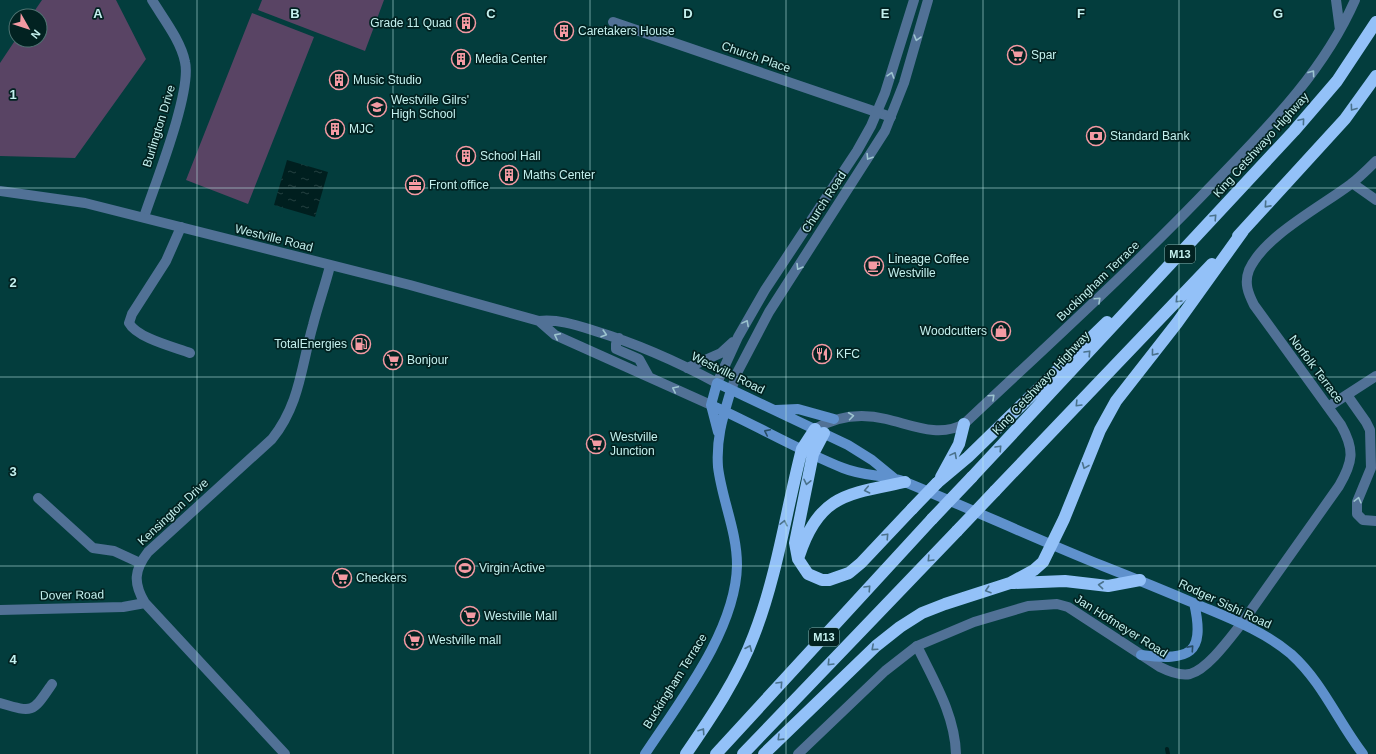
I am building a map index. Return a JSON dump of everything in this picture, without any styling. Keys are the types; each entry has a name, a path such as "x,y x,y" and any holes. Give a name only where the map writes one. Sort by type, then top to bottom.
{"highway":[{"name":"King Cetshwayo Highway","path":"716,754 1294,131 1337,81 1376,22"},
{"name":"M13","path":"743,754 1243,231 1345,119 1376,76"},
{"path":"808,452 795,544 798,559 802,567 814,577 829,580 843,576 861,563 937,484 968,457 1204,229"},
{"path":"764,754 876,646 900,627 922,613 944,604 1010,583 1034,570 1043,562 1052,545 1100,430 1116,401 1177,323 1243,231"},
{"path":"937,484 959,444 964,424"},
{"path":"686,754 733,682 754,636 765,607 808,452 819,431"},
{"path":"798,559 808,530 820,513 828,506 851,494 900,480"},
{"path":"1010,583 1065,581 1108,586 1140,580"}],"main road":[{"name":"Westville Road","path":"717,383 776,410 862,453 900,480 1052,545"},
{"name":"Church Road","path":"711,405 717,383"},
{"name":"Church Road","path":"725,412 731,390"},
{"name":"Westville Road","path":"711,405 808,452 854,472 867,476 900,480"},
{"name":"Buckingham Terrace","path":"645,754 715,643 729,610 735,587 735,538 718,467 718,432 711,405"},
{"path":"776,410 798,410 834,419"},
{"name":"Buckingham Terrace","path":"718,432 725,412"},
{"name":"Rodger Sishi Road","path":"1052,545 1140,580 1242,624 1279,645 1307,670 1320,686 1345,729 1363,754"},
{"path":"1141,655 1176,658 1190,651 1198,637 1199,628 1194,603"}],"street":[{"name":"Burlington Drive","path":"144,217 175,122 185,87 186,74 185,62 178,46 152,0"},
{"name":"Church Road","path":"717,383 738,337 784,260 857,151 878,112 892,73 914,0"},
{"name":"Church Road","path":"731,390 745,356 769,312 877,144 891,117 904,82 928,0"},
{"path":"1336,0 1340,30"},
{"name":"Buckingham Terrace","path":"819,431 834,419 869,416 940,431 955,429 964,424 1112,286 1260,135 1291,101 1340,30 1355,0"},
{"name":"Church Place","path":"613,22 891,117"},
{"name":"Norfolk Terrace","path":"1242,624 1339,486 1351,463 1350,446 1347,436 1328,407 1254,305 1248,293 1247,278 1255,260 1276,239 1302,218 1352,183 1376,161"},
{"path":"1352,183 1376,200"},
{"name":"Westville Road","path":"0,191 85,203 410,285 539,321 555,320 619,338 717,383"},
{"path":"181,227 166,261 132,314 130,323 132,328 141,334 190,353"},
{"name":"Kensington Drive","path":"285,754 145,603 137,588 136,581 140,563 148,552 272,439 287,419 299,384 313,324 330,266"},
{"name":"Westville Road","path":"539,321 555,335 711,405"},
{"path":"687,368 721,353 738,337"},
{"path":"619,338 616,344 616,349 639,359 649,377"},
{"path":"1328,407 1376,376"},
{"path":"1347,395 1372,426 1374,468 1361,490 1356,510 1357,514 1363,520 1376,521"},
{"path":"38,498 93,548 114,551 140,563"},
{"name":"Dover Road","path":"0,610 123,607 145,603"},
{"name":"Jan Hofmeyer Road","path":"798,754 884,671 917,646 974,622 1028,606 1057,604 1068,607 1080,613 1141,655 1170,672 1190,674 1210,660 1242,624"},
{"path":"917,646 949,714 954,728 956,754"},
{"path":"0,703 25,710 31,710 38,704 52,684"}],"shaded area":[{"path":"42,0 116,0 146,59 75,158 0,156 0,63 10,48 48,48 48,8 36,8"},
{"path":"262,0 384,0 365,51 258,10"},
{"path":"252,13 314,37 248,204 186,180"}],"water":[{"path":"287,160 328,172 315,217 274,205"}],"waterway":[{"path":"1167,749 1168,754"}],"place":[{"name":"Grade 11 Quad","path":"466,23"},
{"name":"Caretakers House","path":"564,31"},
{"name":"Spar","path":"1017,55"},
{"name":"Media Center","path":"461,59"},
{"name":"Music Studio","path":"339,80"},
{"name":"Westville Gilrs' High School","path":"377,107"},
{"name":"MJC","path":"335,129"},
{"name":"Standard Bank","path":"1096,136"},
{"name":"School Hall","path":"466,156"},
{"name":"Maths Center","path":"509,175"},
{"name":"Front office","path":"415,185"},
{"name":"Lineage Coffee Westville","path":"874,266"},
{"name":"Woodcutters","path":"1001,331"},
{"name":"TotalEnergies","path":"361,344"},
{"name":"KFC","path":"822,354"},
{"name":"Bonjour","path":"393,360"},
{"name":"Westville Junction","path":"596,444"},
{"name":"Virgin Active","path":"465,568"},
{"name":"Checkers","path":"342,578"},
{"name":"Westville Mall","path":"470,616"},
{"name":"Westville mall","path":"414,640"}]}
